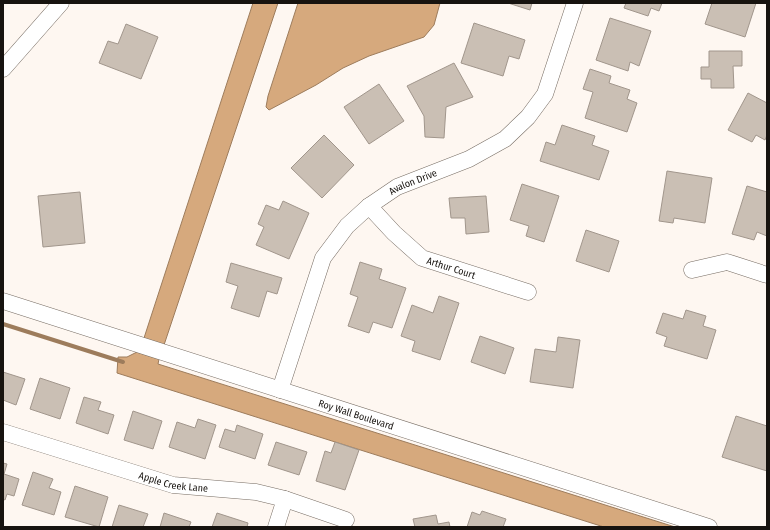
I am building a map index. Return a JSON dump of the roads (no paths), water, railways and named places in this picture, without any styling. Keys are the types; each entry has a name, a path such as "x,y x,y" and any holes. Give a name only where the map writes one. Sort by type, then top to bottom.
{"street":[{"path":"3,69 61,3"},
{"name":"Avalon Drive","path":"280,390 323,258 347,226 369,206 397,187 469,158 505,139 528,118 545,94 575,3"},
{"name":"Arthur Court","path":"369,206 394,233 422,258 528,292"},
{"path":"692,270 727,262 767,275"},
{"name":"Roy Wall Boulevard","path":"3,301 709,527"},
{"name":"Apple Creek Lane","path":"3,432 173,485 256,492 285,499 346,520"},
{"path":"276,527 285,499"}],"waterway":[{"path":"3,324 123,362"}]}
